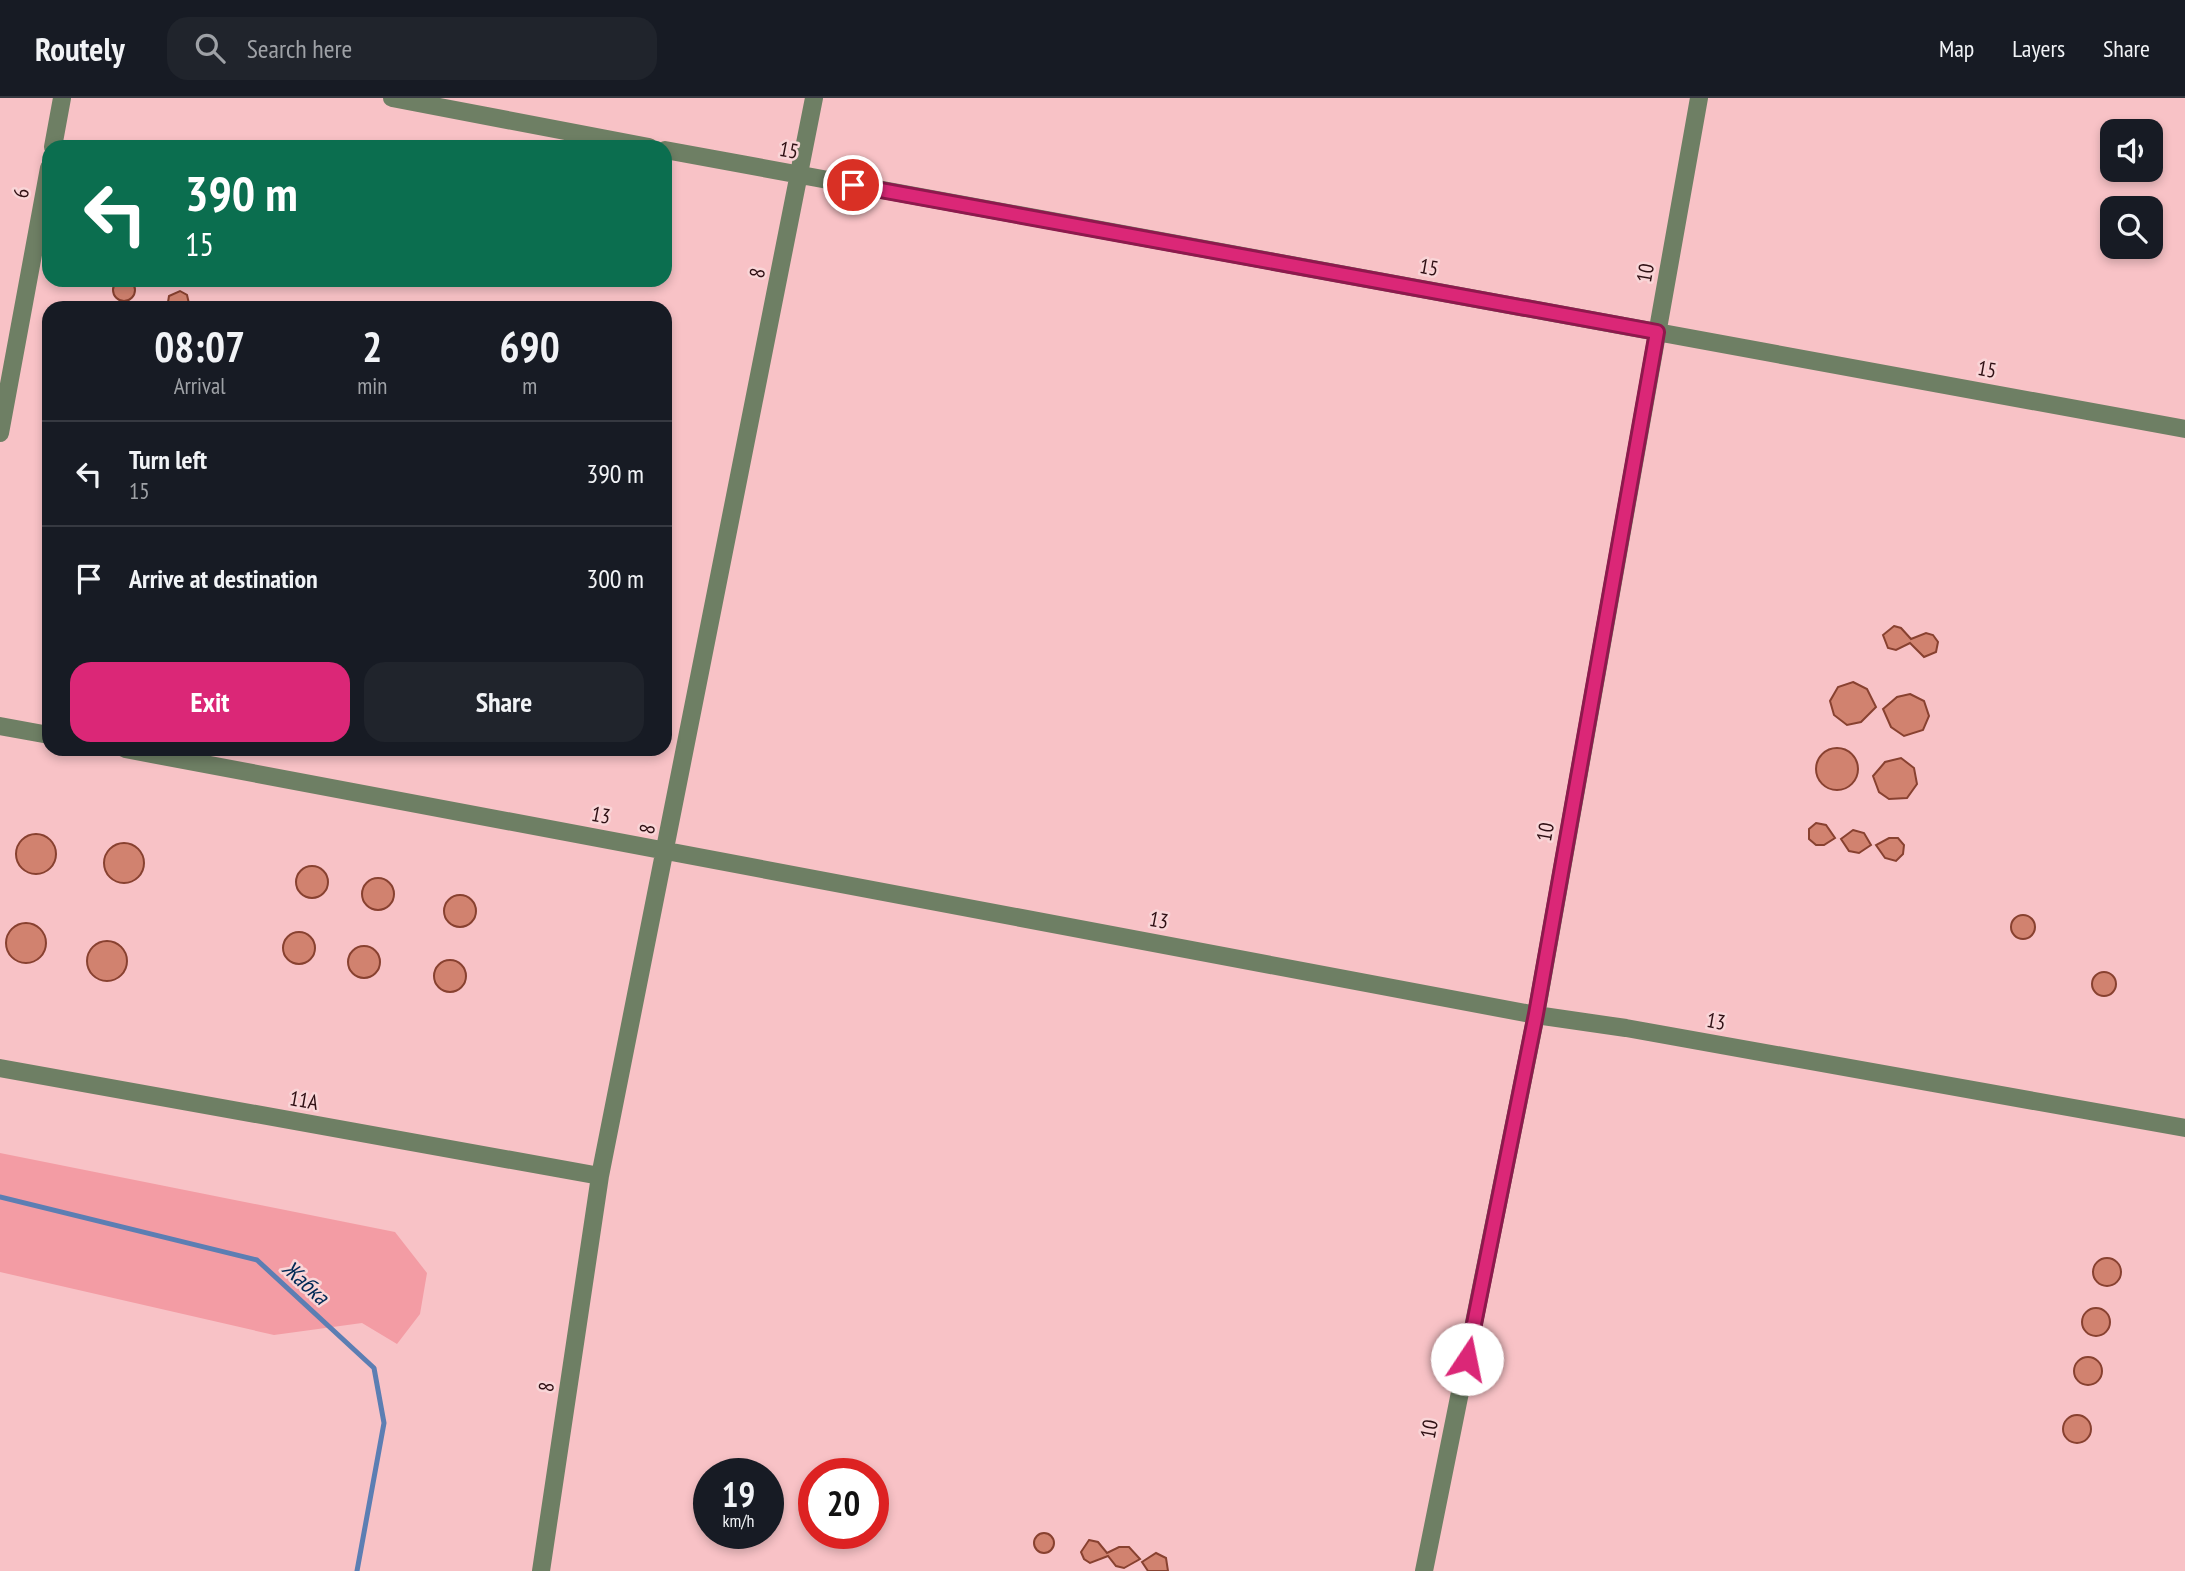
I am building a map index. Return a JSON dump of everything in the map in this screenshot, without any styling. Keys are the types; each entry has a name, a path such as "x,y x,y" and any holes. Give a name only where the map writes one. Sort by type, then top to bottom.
{"lane":[{"path":"54,140 62,98"},
{"path":"392,98 612,140"},
{"name":"8","path":"541,1571 600,1176 814,98"},
{"name":"10","path":"1424,1571 1536,1014 1699,98"},
{"name":"15","path":"672,151 2185,429"},
{"name":"6","path":"0,433 42,206"},
{"path":"0,726 42,734"},
{"name":"13","path":"162,756 1536,1014 2185,1128"},
{"name":"11A","path":"0,1068 600,1176"}],"shaded area":[{"path":"0,1153 395,1232 427,1273 420,1314 397,1344 362,1323 274,1335 0,1272"}],"building":[{"path":"114,287 134,287 132,298 124,301 116,298 113,290"},
{"path":"180,291 187,295 188,301 168,301 169,296"},
{"path":"1894,626 1901,628 1911,639 1926,633 1933,635 1938,642 1936,652 1924,657 1910,643 1896,650 1888,648 1883,635"},
{"path":"1853,682 1867,689 1876,707 1861,722 1847,725 1834,715 1830,701 1838,687"},
{"path":"1910,694 1924,701 1929,716 1923,730 1904,736 1891,727 1883,709 1897,697"},
{"path":"1837,748 1852,754 1858,769 1852,784 1837,790 1822,784 1816,769 1822,754"},
{"path":"1901,758 1914,768 1917,784 1907,798 1889,799 1879,792 1873,776 1885,762"},
{"path":"1816,823 1826,825 1835,838 1824,845 1816,845 1809,839 1809,829"},
{"path":"1853,830 1864,833 1871,845 1859,853 1849,851 1841,839"},
{"path":"36,834 50,840 56,854 50,868 36,874 22,868 16,854 22,840"},
{"path":"1889,838 1898,838 1904,845 1903,854 1896,861 1885,858 1876,845"},
{"path":"124,843 138,849 144,863 138,877 124,883 110,877 104,863 110,849"},
{"path":"312,866 323,871 328,882 323,893 312,898 301,893 296,882 301,871"},
{"path":"378,878 389,883 394,894 389,905 378,910 367,905 362,894 367,883"},
{"path":"460,895 471,900 476,911 471,922 460,927 449,922 444,911 449,900"},
{"path":"2023,915 2034,922 2035,927 2028,938 2023,939 2012,932 2011,927 2018,916"},
{"path":"26,923 40,929 46,943 40,957 26,963 12,957 6,943 12,929"},
{"path":"299,932 310,937 315,948 310,959 299,964 288,959 283,948 288,937"},
{"path":"107,941 121,947 127,961 121,975 107,981 93,975 87,961 93,947"},
{"path":"364,946 375,951 380,962 375,973 364,978 353,973 348,962 353,951"},
{"path":"450,960 461,965 466,976 461,987 450,992 439,987 434,976 439,965"},
{"path":"2104,972 2115,979 2116,984 2109,995 2104,996 2093,989 2092,984 2099,973"},
{"path":"2107,1258 2117,1262 2121,1272 2117,1282 2107,1286 2097,1282 2093,1272 2097,1262"},
{"path":"2096,1308 2106,1312 2110,1322 2106,1332 2096,1336 2086,1332 2082,1322 2086,1312"},
{"path":"2088,1357 2098,1361 2102,1371 2098,1381 2088,1385 2078,1381 2074,1371 2078,1361"},
{"path":"2077,1415 2087,1419 2091,1429 2087,1439 2077,1443 2067,1439 2063,1429 2067,1419"},
{"path":"1044,1533 1051,1536 1054,1543 1051,1550 1044,1553 1037,1550 1034,1543 1037,1536"},
{"path":"1089,1540 1098,1542 1107,1553 1119,1547 1129,1547 1140,1559 1124,1568 1116,1566 1108,1556 1090,1563 1084,1559 1081,1552"},
{"path":"1156,1553 1166,1558 1168,1571 1148,1571 1142,1562"}],"waterway":[{"name":"Жабка","path":"0,1197 257,1260 374,1368 384,1423 357,1571"}],"route":[{"path":"853,185 1657,332 1536,1014 1467,1359"}]}
